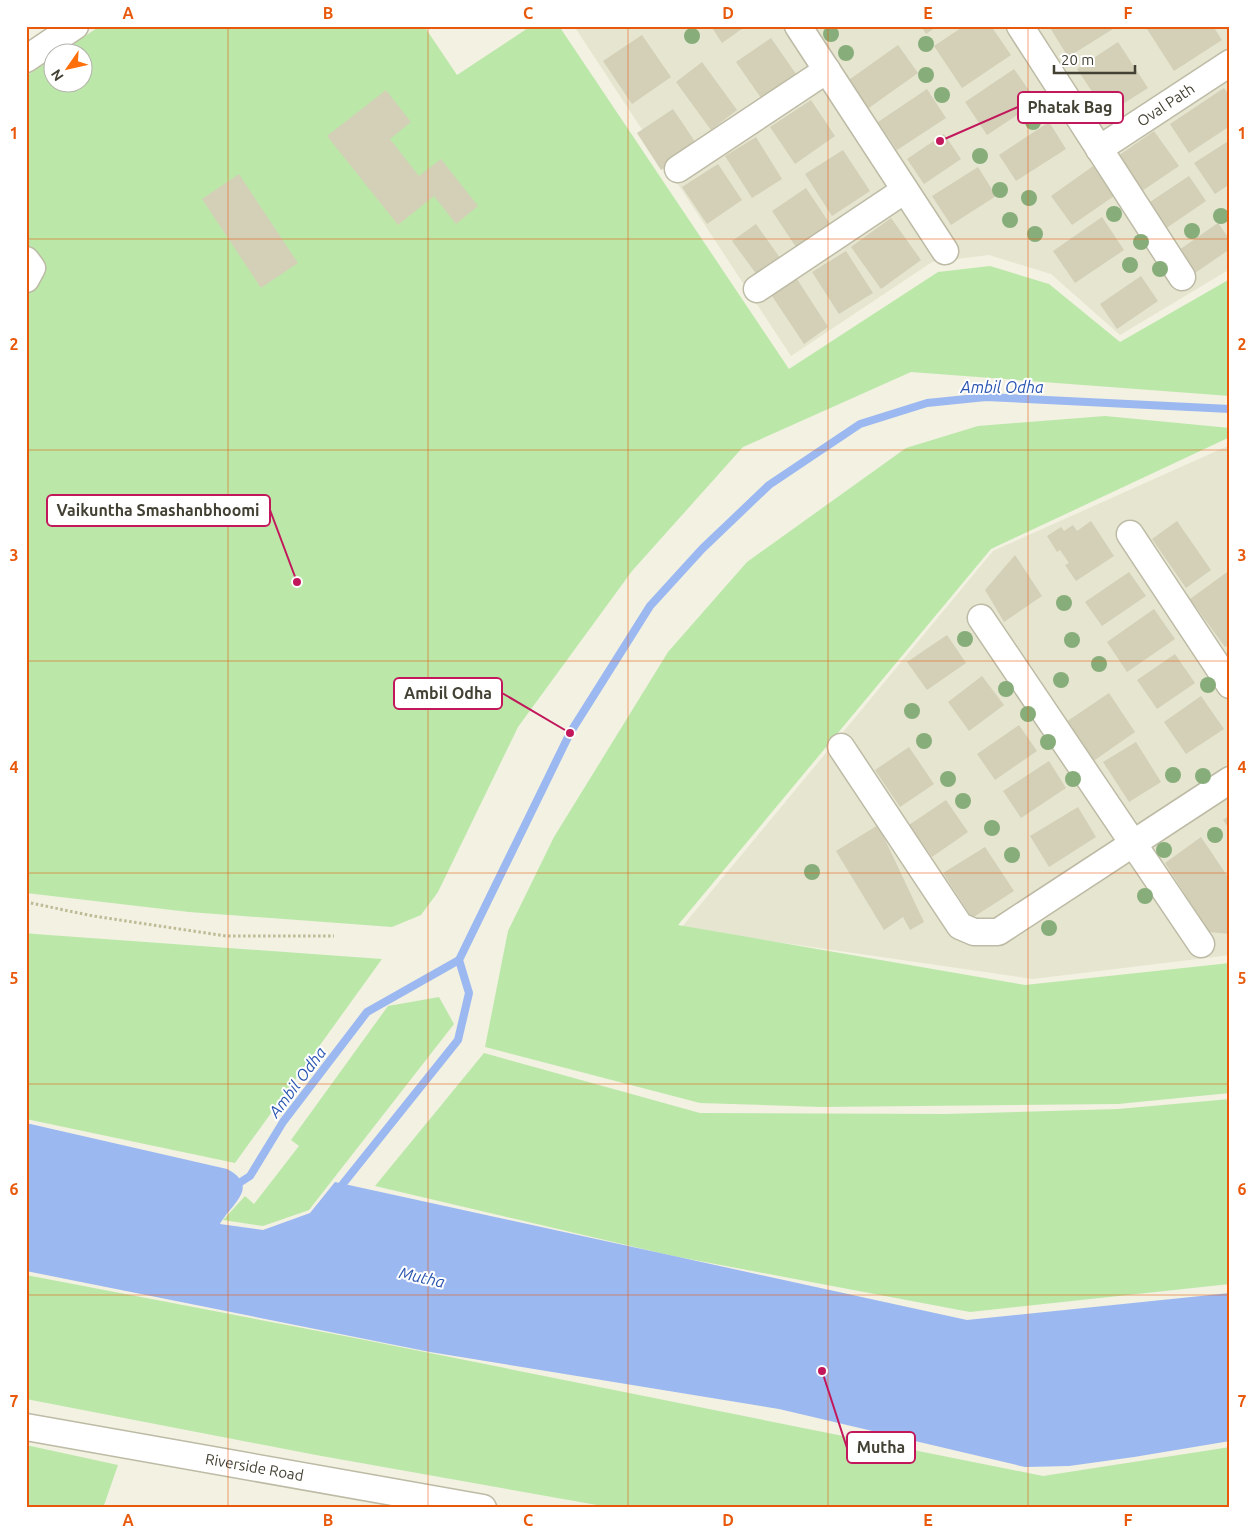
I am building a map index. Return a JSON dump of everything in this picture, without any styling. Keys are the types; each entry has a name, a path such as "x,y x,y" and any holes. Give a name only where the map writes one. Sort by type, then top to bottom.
{"street":[{"path":"26,59 75,26"},
{"path":"798,26 945,250"},
{"path":"1020,26 1182,277"},
{"path":"678,169 826,70"},
{"name":"Oval Path","path":"1099,149 1227,70"},
{"path":"757,288 905,190"},
{"path":"26,260 32,268 26,279"},
{"path":"1130,534 1230,685"},
{"path":"982,618 1201,944"},
{"path":"841,746 960,926 974,932 998,932 1230,780"},
{"name":"Riverside Road","path":"26,1427 483,1508"}],"path":[{"path":"26,902 93,916 226,936 334,936"}],"shaded area":[{"path":"574,26 1230,26 1230,269 1120,335 1051,274 989,255 932,262 791,356"},
{"path":"1230,445 1230,955 1033,979 681,928 993,551"}],"green space":[{"path":"100,26 424,26 457,75 531,26 559,26 789,369 938,272 990,266 1049,284 1120,342 1230,279 1230,396 911,372 743,447 632,571 518,727 438,892 421,915 392,927 189,912 26,893 26,76 42,66 42,92 92,92 92,42 76,42"},
{"path":"1105,416 1230,428 1230,437 991,549 678,925 1025,985 1230,963 1230,1093 1118,1104 821,1107 700,1103 485,1047 508,931 554,837 668,652 747,562 906,448 978,426"},
{"path":"26,933 382,959 235,1163 26,1119"},
{"path":"439,997 454,1024 309,1210 263,1226 223,1220 245,1196 254,1204 299,1146 291,1140 388,1006"},
{"path":"484,1053 700,1113 946,1114 1118,1109 1230,1099 1230,1284 970,1312 673,1256 375,1186"},
{"path":"26,1275 360,1339 1043,1476 1230,1447 1230,1508 614,1508 316,1455 26,1399"},
{"path":"26,1445 118,1465 103,1508 26,1508"}],"water":[{"path":"26,1123 227,1169 242,1182 243,1189 236,1203 220,1224 263,1230 310,1213 335,1182 967,1320 1230,1293 1230,1441 1069,1466 1025,1467 779,1409 430,1352 26,1271"}],"building":[{"path":"711,26 746,26 722,43"},
{"path":"921,26 937,26 926,34"},
{"path":"964,26 991,26 1011,55 962,88 934,46"},
{"path":"1049,26 1111,26 1113,29 1068,57"},
{"path":"1150,26 1213,26 1222,40 1174,71 1147,29"},
{"path":"642,35 671,77 632,104 603,61"},
{"path":"771,38 796,74 761,98 736,62"},
{"path":"1118,42 1148,88 1107,114 1077,69"},
{"path":"898,45 918,73 866,110 846,82"},
{"path":"702,62 737,110 711,130 676,82"},
{"path":"1014,69 1037,102 987,135 965,102"},
{"path":"1224,88 1230,96 1230,126 1189,153 1170,124"},
{"path":"927,89 946,118 897,150 878,122"},
{"path":"386,90 411,122 390,139 419,176 441,159 478,206 456,224 434,196 398,225 327,136"},
{"path":"811,100 835,136 795,164 770,127"},
{"path":"673,109 698,146 661,170 637,133"},
{"path":"1049,122 1066,149 1016,181 999,155"},
{"path":"1154,131 1179,166 1142,191 1118,156"},
{"path":"944,134 961,159 924,184 907,159"},
{"path":"756,137 782,179 752,198 725,156"},
{"path":"1230,140 1230,184 1215,194 1194,163"},
{"path":"843,150 870,191 832,216 805,174"},
{"path":"718,164 742,200 707,224 682,187"},
{"path":"1096,164 1117,194 1072,225 1051,196"},
{"path":"978,167 996,196 951,225 932,196"},
{"path":"239,174 298,263 261,288 202,199"},
{"path":"1189,176 1206,201 1165,229 1147,204"},
{"path":"806,188 834,230 800,253 772,211"},
{"path":"1102,217 1124,250 1075,283 1053,251"},
{"path":"891,218 921,260 881,289 851,247"},
{"path":"1218,223 1230,240 1230,249 1195,273 1179,250"},
{"path":"756,224 783,262 760,279 732,241"},
{"path":"846,251 873,293 839,314 812,272"},
{"path":"795,276 828,327 804,344 770,293"},
{"path":"1141,276 1158,301 1117,329 1100,304"},
{"path":"1091,521 1114,556 1076,581 1065,565 1069,563 1060,550 1057,552 1047,536 1061,527 1064,531 1073,525 1077,531"},
{"path":"1177,521 1211,570 1186,588 1152,539"},
{"path":"1015,555 1042,596 1004,622 985,590"},
{"path":"1230,570 1230,644 1225,647 1190,599"},
{"path":"1129,572 1146,596 1102,626 1085,602"},
{"path":"1154,609 1175,639 1127,672 1107,642"},
{"path":"947,635 966,663 927,690 907,662"},
{"path":"1175,654 1195,683 1157,709 1137,680"},
{"path":"982,676 1004,705 969,731 948,702"},
{"path":"1109,693 1135,732 1092,762 1066,722"},
{"path":"1201,696 1224,729 1186,754 1164,722"},
{"path":"1019,725 1037,751 995,780 977,754"},
{"path":"1136,742 1161,782 1129,802 1103,762"},
{"path":"909,747 934,784 900,807 875,770"},
{"path":"1049,761 1066,788 1021,818 1003,791"},
{"path":"946,800 968,832 932,857 909,825"},
{"path":"1078,807 1096,837 1049,867 1030,836"},
{"path":"1230,815 1230,830 1223,820"},
{"path":"878,825 924,922 910,930 903,917 884,930 836,851"},
{"path":"1201,837 1230,880 1230,934 1209,932 1165,863"},
{"path":"985,847 1014,891 972,918 943,873"}],"waterway":[{"name":"Ambil Odha","path":"233,1187 250,1176 283,1122 367,1012 459,960 570,733 650,606 702,549 769,485 860,424 927,403 986,397 1230,409"},
{"name":"Ambil Odha","path":"338,1190 458,1040 469,993 459,960"}],"place":[{"name":"Phatak Bag","path":"940,141"},
{"name":"Vaikuntha Smashanbhoomi","path":"297,582"},
{"name":"Ambil Odha","path":"570,733"},
{"name":"Mutha","path":"822,1371"}]}
